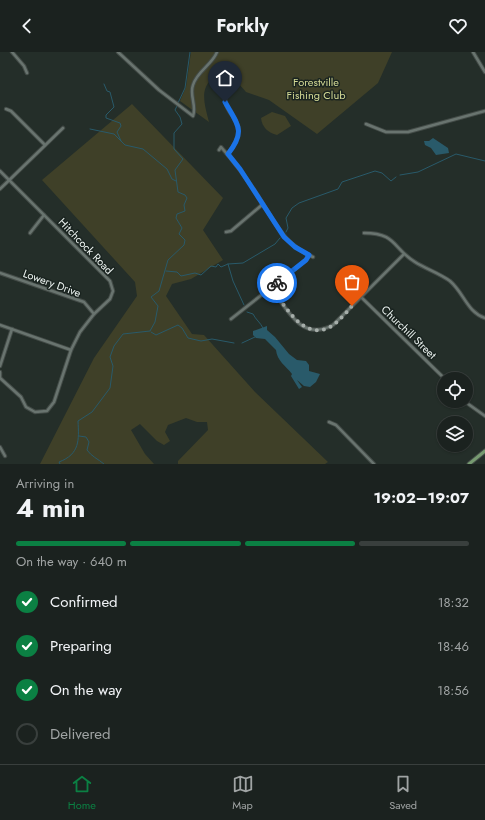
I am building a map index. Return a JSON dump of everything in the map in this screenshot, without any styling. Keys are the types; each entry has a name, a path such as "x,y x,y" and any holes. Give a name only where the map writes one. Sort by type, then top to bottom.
{"main road":[{"path":"469,464 485,451"}],"street":[{"path":"12,52 28,73"},
{"path":"118,52 159,90 193,116 195,112 191,90 193,83 205,66 215,59 217,52"},
{"path":"473,52 485,72"},
{"path":"225,92 225,102 239,127 239,135 228,154"},
{"path":"6,109 11,111 45,145"},
{"path":"366,124 386,132 408,132 485,111"},
{"path":"0,189 63,128"},
{"path":"219,150 221,147 240,169 284,237 295,247 313,257"},
{"name":"Hitchcock Road","path":"0,171 110,281 113,291 110,299 94,314 80,332 71,350 54,402 47,411 35,412 26,407 21,397 0,378 0,372"},
{"path":"226,232 231,230 263,204"},
{"path":"30,233 44,214"},
{"path":"364,233 379,233 391,238 404,254 414,262 450,282 460,292 473,312 485,318"},
{"path":"271,288 300,325 315,331 324,330 333,325 404,254"},
{"path":"231,319 306,260 309,255"},
{"name":"Lowery Drive","path":"0,273 84,302 94,314"},
{"name":"Churchill Street","path":"361,297 438,372"},
{"path":"0,325 71,350"},
{"path":"0,366 12,329"},
{"path":"473,407 485,416"},
{"path":"329,422 336,425 374,464"},
{"path":"0,448 6,456"}],"green space":[{"name":"Forestville Fishing Club","path":"191,52 392,52 378,83 317,134 269,100 246,92 226,69 217,74 211,80 205,91 205,105 209,122 180,101 186,87"},
{"path":"132,104 223,198 203,230 223,260 191,279 172,284 166,296 192,334 204,335 255,392 328,462 325,464 178,464 178,461 208,430 207,422 197,422 186,418 168,425 165,432 170,441 164,445 157,441 140,424 131,430 145,454 154,464 40,464 94,358 137,296 135,282 42,180"},
{"path":"272,112 285,116 291,126 277,135 268,131 264,127 261,118"}],"water":[{"path":"433,138 448,148 449,153 436,155 431,148 425,145 424,141 429,141"},
{"path":"267,326 267,330 289,354 297,360 306,361 309,365 309,371 320,374 316,382 310,387 304,386 297,380 302,387 299,389 291,376 292,374 278,357 276,350 265,339 256,338 253,335 253,331"}],"waterway":[{"path":"178,103 185,88 190,52"},
{"path":"104,84 107,91 110,92 114,107 106,115 106,118 120,123 121,126 117,132 121,141"},
{"path":"60,464 59,462 66,459 75,451 78,440 78,421 92,412 110,388 113,366 110,357 114,346 123,334 150,331 155,322 158,306 151,297 159,291 168,260 184,245 185,240 179,234 182,228 176,218 177,214 185,211 184,205 187,198 185,195 178,192 175,170 183,159 174,149 174,133 182,124 180,117 175,110 177,106"},
{"path":"90,129 114,134 125,145 143,149 167,169 172,179 176,181"},
{"path":"400,175 418,172 456,154 485,161"},
{"path":"286,232 288,228 286,218 292,208 299,203 338,189 342,182 375,171 382,173 391,181 396,177"},
{"path":"166,271 177,272 181,276 195,273 201,275 211,266 216,267 218,264 221,267 228,264 243,263 275,244 280,238"},
{"path":"228,264 233,281 244,305"},
{"path":"247,312 253,314 263,328"},
{"path":"151,332 156,335 178,325 182,328 188,338 201,341 212,339 234,343"},
{"path":"242,343 255,337"},
{"path":"79,436 86,437 89,442 87,450 104,464"}],"way so far":[{"path":"277,283 271,288 300,325 308,329 315,331 324,330 333,325 352,306"}],"route":[{"path":"225,102 235,117 239,127 239,135 228,154 240,169 279,231 295,247 309,255 306,260 277,283"}]}
